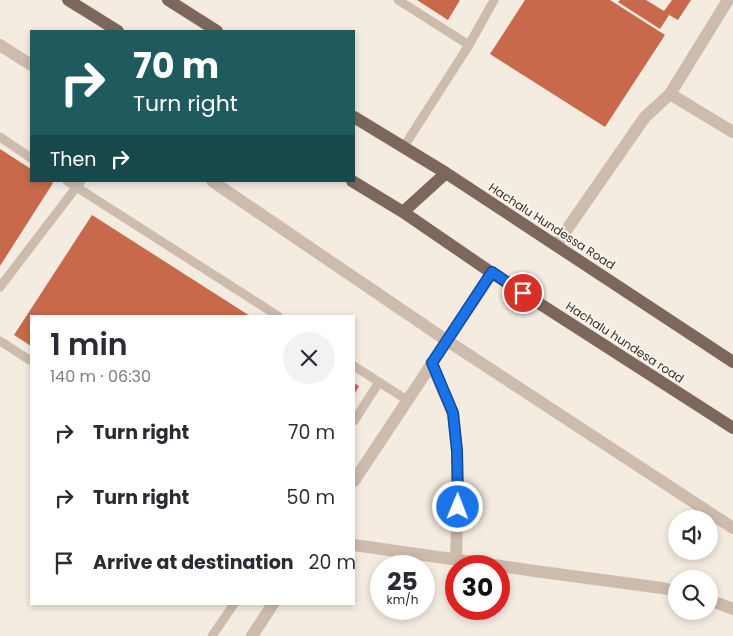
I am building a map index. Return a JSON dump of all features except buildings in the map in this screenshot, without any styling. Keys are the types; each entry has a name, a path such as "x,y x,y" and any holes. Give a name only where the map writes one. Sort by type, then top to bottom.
{"main road":[{"path":"68,0 116,30"},
{"path":"168,0 215,30"},
{"name":"Hachalu Hundessa Road","path":"355,118 446,173 733,362"},
{"path":"403,212 446,173"},
{"name":"Hachalu hundesa road","path":"354,182 403,212 733,428"}],"street":[{"path":"556,245 645,117 670,94 728,0"},
{"path":"0,45 30,64"},
{"path":"670,94 733,132"},
{"path":"213,182 446,340 733,528"},
{"path":"355,479 492,272"},
{"path":"432,363 453,413 458,489 456,555"},
{"path":"355,545 445,558"},
{"path":"510,567 668,589"},
{"path":"718,603 733,609"},
{"path":"252,636 272,605"}],"lane":[{"path":"398,0 469,45"},
{"path":"403,148 469,45 494,0"},
{"path":"0,137 30,157"},
{"path":"0,287 79,184 276,315"},
{"path":"0,341 30,360"},
{"path":"355,367 407,400"},
{"path":"355,419 378,382"},
{"path":"212,636 233,605"}],"route":[{"path":"458,507 457,451 453,413 432,363 492,272 523,293"}]}
